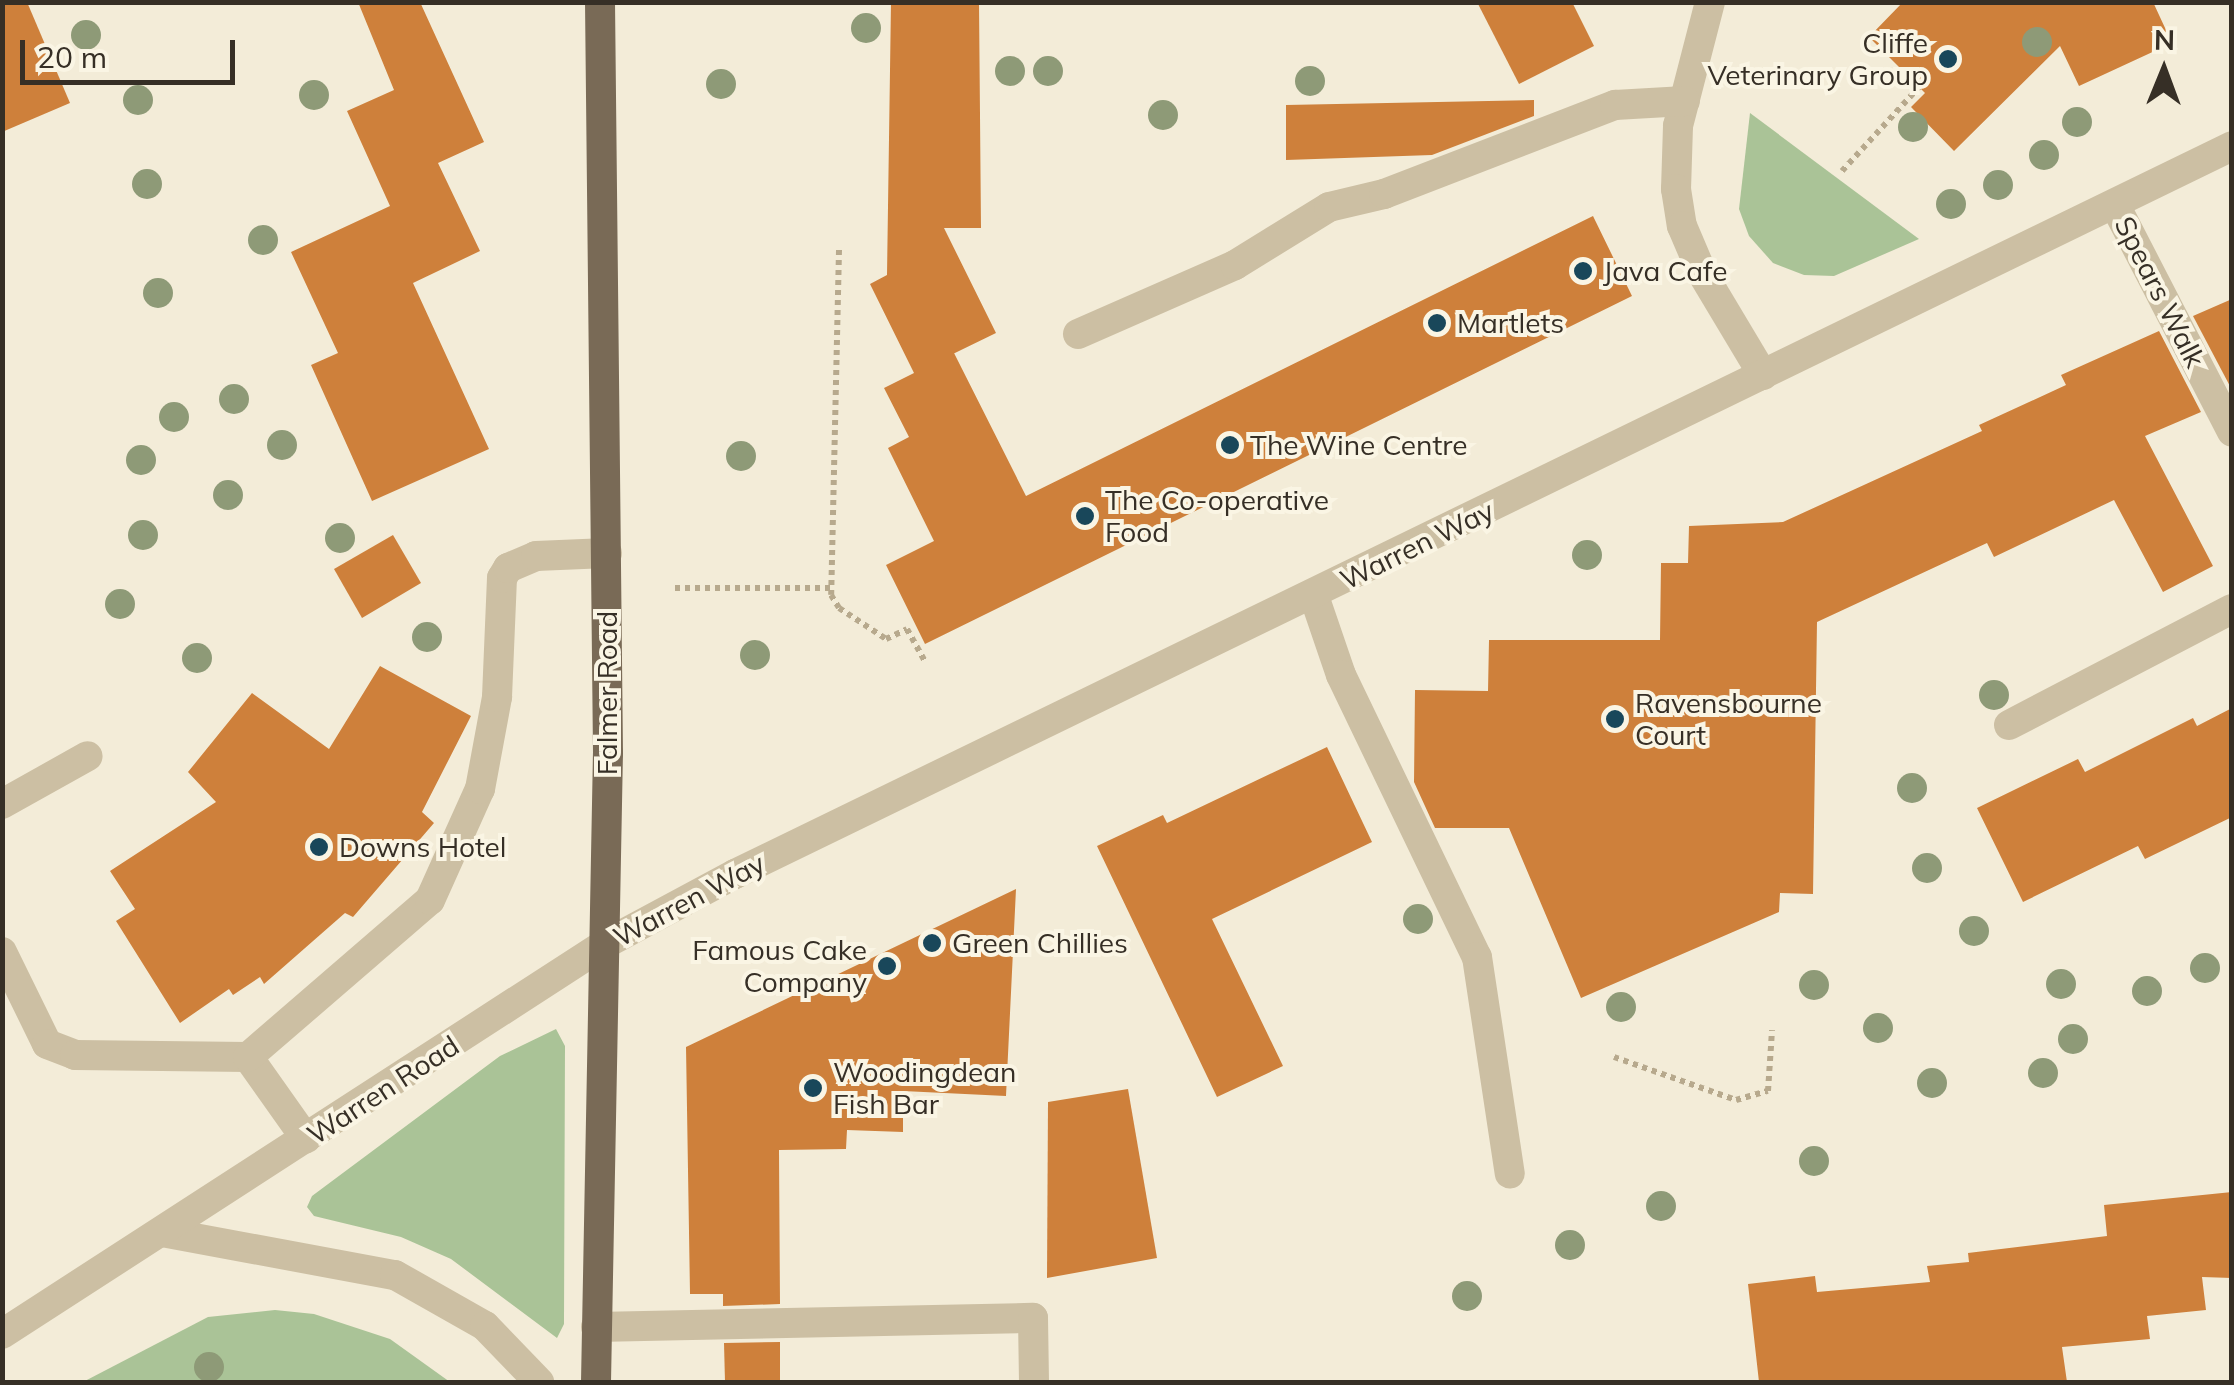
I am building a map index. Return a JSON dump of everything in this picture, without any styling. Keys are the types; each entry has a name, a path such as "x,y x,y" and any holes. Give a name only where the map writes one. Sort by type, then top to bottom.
{"main road":[{"name":"Falmer Road","path":"596,1382 606,552 600,2"}],"street":[{"path":"1710,2 1686,101 1674,174 1682,226 1763,374"},
{"path":"1078,334 1235,265 1329,207 1384,194 1615,105 1686,101"},
{"name":"Warren Way","path":"603,945 770,856 1314,596 2232,146"},
{"name":"Spears Walk","path":"2115,205 2232,432"},
{"path":"2,952 47,1044 76,1056 248,1057 430,900 480,789 497,698 502,578 508,568 536,556 606,552"},
{"path":"1314,596 1342,675 1477,957 1510,1174"},
{"path":"2009,725 2232,608"},
{"path":"2,804 88,756"},
{"name":"Warren Road","path":"2,1334 603,945"},
{"path":"248,1057 306,1140"},
{"path":"162,1232 395,1275 485,1326 539,1382"},
{"path":"596,1327 1033,1318 1034,1382"}],"path":[{"path":"1842,171 1919,87"},
{"path":"838,250 830,588 839,608 886,639 907,630 925,662"},
{"path":"676,588 830,588"},
{"path":"1614,1057 1736,1100 1768,1091 1772,1030"}],"green space":[{"path":"1750,113 1919,239 1834,276 1804,275 1773,263 1749,236 1739,209"},
{"path":"556,1029 565,1046 564,1324 557,1338 451,1259 401,1237 314,1216 307,1207 312,1196 500,1056"},
{"path":"275,1310 314,1314 390,1339 450,1382 83,1382 208,1317"}],"building":[{"path":"2,2 27,2 70,103 2,132"},
{"path":"358,2 420,2 484,142 438,163 480,251 413,283 489,449 372,501 311,365 338,353 291,252 390,206 347,111 394,90"},
{"path":"891,2 979,2 981,228 944,228 996,333 954,353 1026,496 1593,216 1632,296 925,644 886,565 934,541 888,448 909,437 884,388 914,373 870,284 887,275"},
{"path":"1477,2 1572,2 1594,46 1519,84"},
{"path":"1903,2 2153,2 2172,43 2079,86 2060,46 1954,151 1911,107 1925,93 1869,37"},
{"path":"1534,100 1534,116 1432,155 1286,160 1286,105"},
{"path":"2232,299 2232,390 2193,316"},
{"path":"2159,331 2201,412 2145,436 2213,566 2163,592 2114,500 1994,557 1987,543 1817,622 1813,894 1780,893 1779,912 1581,998 1509,828 1435,828 1414,782 1415,690 1488,691 1489,640 1660,640 1661,563 1688,563 1689,526 1783,522 1982,431 1979,425 2066,385 2061,375"},
{"path":"393,535 421,583 362,618 334,569"},
{"name":"Downs Hotel","path":"380,666 471,716 422,812 434,823 353,917 345,913 264,984 260,977 233,995 229,989 180,1023 116,921 135,909 110,871 216,802 188,772 252,693 329,749"},
{"path":"2232,708 2232,817 2145,859 2138,846 2023,902 1977,808 2078,759 2085,772 2193,718 2197,726"},
{"path":"1327,747 1372,842 1212,919 1283,1066 1217,1097 1097,846 1163,815 1167,823"},
{"path":"1016,889 1006,1096 903,1091 903,1132 847,1130 846,1149 779,1150 780,1304 723,1306 723,1294 690,1294 686,1047"},
{"path":"1128,1089 1157,1258 1047,1278 1048,1102"},
{"path":"2232,1192 2232,1278 2202,1277 2206,1310 2147,1316 2150,1339 2062,1347 2067,1382 1759,1382 1748,1284 1815,1276 1817,1292 1930,1282 1927,1266 1969,1262 1968,1253 2107,1236 2104,1205"},
{"path":"780,1342 780,1382 725,1382 724,1343"}],"place":[{"name":"Cliffe Veterinary Group","path":"1948,59"},
{"name":"Java Cafe","path":"1583,271"},
{"name":"Martlets","path":"1437,323"},
{"name":"The Wine Centre","path":"1230,445"},
{"name":"The Co-operative Food","path":"1085,516"},
{"name":"Ravensbourne Court","path":"1615,719"},
{"name":"Downs Hotel","path":"319,847"},
{"name":"Green Chillies","path":"932,943"},
{"name":"Famous Cake Company","path":"887,966"},
{"name":"Woodingdean Fish Bar","path":"813,1088"}]}
